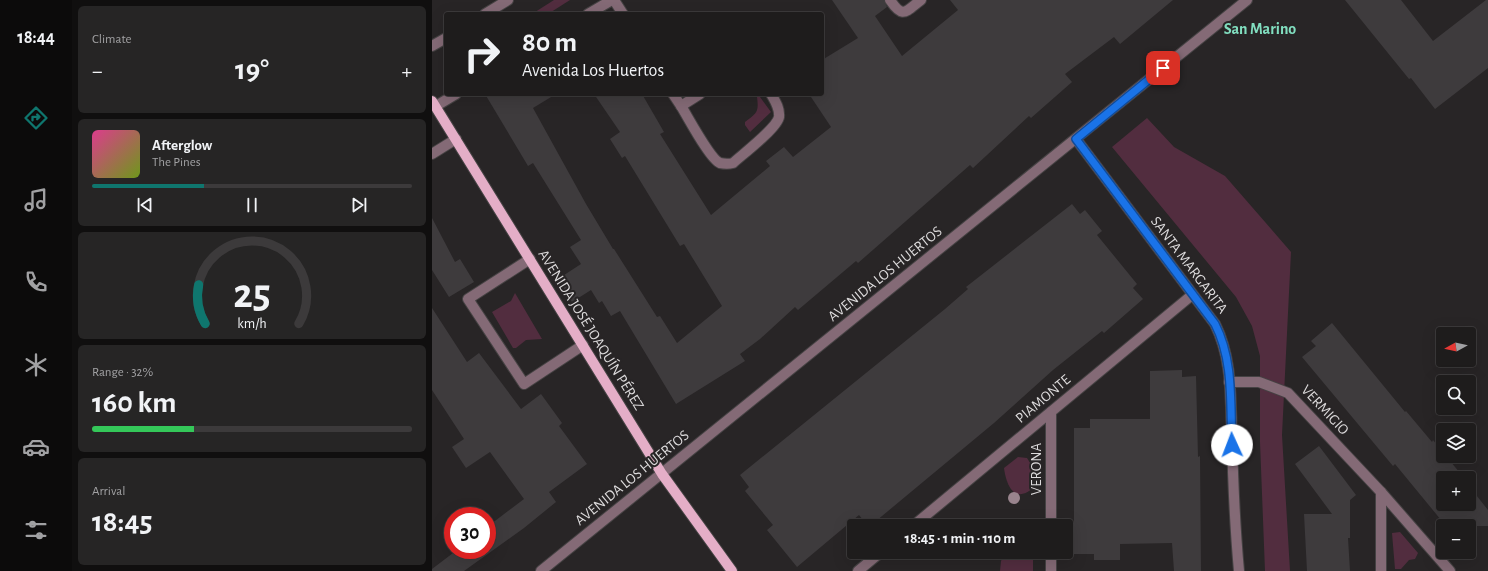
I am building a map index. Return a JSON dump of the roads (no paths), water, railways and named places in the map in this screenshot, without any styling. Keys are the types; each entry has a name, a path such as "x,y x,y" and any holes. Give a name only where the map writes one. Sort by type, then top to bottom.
{"main road":[{"name":"AVENIDA JOSÉ JOAQUÍN PÉREZ","path":"434,103 662,474 732,571"}],"street":[{"path":"488,12 508,0"},
{"path":"592,12 613,0 622,12"},
{"path":"890,0 897,10 901,12 906,11 921,0"},
{"name":"AVENIDA LOS HUERTOS","path":"541,571 1247,0"},
{"path":"432,46 444,39"},
{"path":"434,103 451,96"},
{"path":"674,96 712,156 721,163 727,164 733,163 776,125 779,110 772,96"},
{"path":"681,106 697,96"},
{"path":"432,154 456,139"},
{"name":"SANTA MARGARITA","path":"1076,139 1215,324 1222,337 1229,366 1238,571"},
{"path":"530,259 468,299 524,384 583,345"},
{"name":"PIAMONTE","path":"921,519 1192,295"},
{"name":"VERMIGIO","path":"1230,382 1259,382 1288,393 1381,492 1450,571"},
{"name":"VERONA","path":"1051,412 1051,519"},
{"path":"1381,492 1381,571"},
{"path":"858,571 873,559"},
{"path":"1051,559 1051,571"}],"district":[{"name":"San Marino","path":"1260,29"}]}
